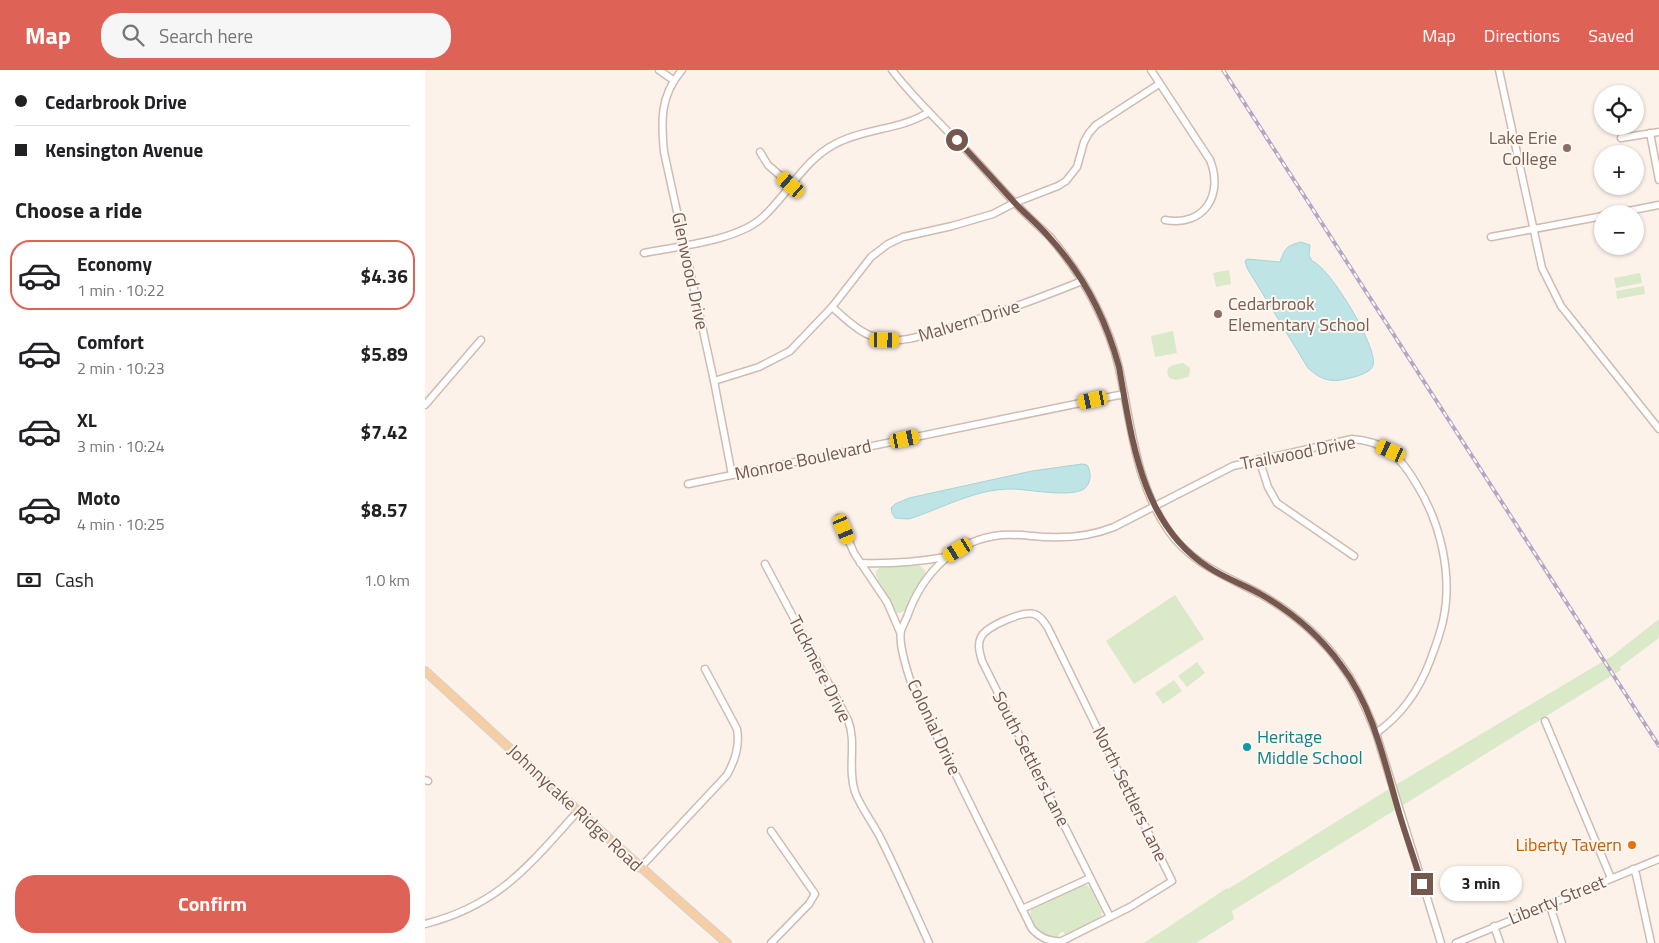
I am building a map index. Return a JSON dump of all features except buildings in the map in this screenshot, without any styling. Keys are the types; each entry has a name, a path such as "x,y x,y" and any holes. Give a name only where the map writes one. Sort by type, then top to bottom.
{"main road":[{"name":"Johnnycake Ridge Road","path":"425,671 579,810 640,868 727,943"}],"street":[{"path":"659,70 673,80"},
{"name":"Glenwood Drive","path":"682,70 673,80 664,102 661,126 664,152 714,381 732,475"},
{"path":"891,70 992,176 1014,203 1049,236 1067,258 1082,281 1095,304 1114,349 1142,476 1155,507 1169,531 1193,556 1226,577 1262,595 1300,620 1342,666 1357,690 1376,733 1441,943"},
{"path":"1151,70 1210,160 1216,182 1214,193 1204,210 1188,220 1174,222 1165,220"},
{"path":"1499,70 1542,268 1561,306 1659,428"},
{"path":"714,381 759,367 790,351 832,307 871,257 888,244 903,237 993,214 1014,203 1046,192 1066,181 1077,167 1089,133 1096,125 1159,84"},
{"path":"644,253 722,237 746,229 765,216 807,164 836,143 917,120 929,112"},
{"path":"1621,138 1659,132"},
{"path":"1650,133 1659,180"},
{"path":"760,152 768,165 791,185"},
{"path":"1644,208 1659,205"},
{"path":"1491,237 1594,218"},
{"name":"Malvern Drive","path":"832,307 862,332 885,340 899,340 917,337 996,314 1082,281"},
{"path":"425,405 481,340"},
{"name":"Monroe Boulevard","path":"688,484 1124,394"},
{"name":"Trailwood Drive","path":"1155,507 1233,466 1259,459 1352,439 1368,440 1391,451 1409,471 1425,497 1437,526 1443,555 1446,587 1443,620 1422,681 1405,706 1388,724 1376,733"},
{"path":"1259,459 1268,487 1277,503 1354,556"},
{"path":"901,632 918,590 933,569 947,557 970,544 987,537 1002,535 1070,538 1093,534 1114,527 1155,507"},
{"name":"Colonial Drive","path":"839,518 854,553 887,602 901,632 907,669 914,690 1031,929 1051,942 1062,942"},
{"path":"860,563 895,564 947,557"},
{"name":"Tuckmere Drive","path":"765,564 847,720 853,741 852,771 858,799 879,834 929,943"},
{"name":"North Settlers Lane","path":"1018,616 1022,614 1035,614 1042,619 1048,628 1173,882 1130,908 1062,942"},
{"name":"South Settlers Lane","path":"1018,616 993,628 981,638 979,648 981,661 1110,918"},
{"path":"640,868 727,775 736,756 737,729 705,669"},
{"path":"1545,721 1611,878"},
{"path":"425,924 458,914 502,889 523,871 579,810"},
{"path":"771,831 815,894 809,904 771,943"},
{"name":"Liberty Street","path":"1456,943 1659,859"},
{"path":"1633,869 1636,874 1651,943"},
{"path":"1022,909 1090,878"},
{"path":"1549,903 1562,943"},
{"path":"1494,926 1499,943"}],"green space":[{"path":"1229,270 1231,284 1216,287 1213,273"},
{"path":"1640,273 1642,283 1616,288 1614,278"},
{"path":"1644,286 1645,294 1617,299 1616,291"},
{"path":"1173,331 1177,353 1155,357 1151,336"},
{"path":"1183,363 1190,368 1188,377 1176,380 1170,378 1167,373 1169,367"},
{"path":"919,565 925,570 925,574 914,591 906,610 897,613 876,576 876,571 880,567"},
{"path":"1175,595 1204,639 1134,684 1106,641"},
{"path":"1659,619 1659,638 1620,667 1621,670 1232,911 1234,919 1196,943 1144,943 1227,888 1612,656"},
{"path":"1197,662 1205,673 1187,687 1178,676"},
{"path":"1174,680 1182,691 1163,704 1155,693"},
{"path":"1082,885 1088,886 1091,889 1102,912 1101,917 1066,935 1063,932 1060,933 1057,938 1042,933 1034,926 1030,916 1031,910"}],"water":[{"path":"1301,242 1310,245 1309,255 1312,261 1320,266 1330,277 1361,326 1373,357 1373,366 1365,373 1346,379 1330,380 1317,375 1308,368 1247,268 1245,261 1247,259 1280,262 1287,248"},
{"path":"1082,464 1087,465 1090,471 1090,478 1086,487 1077,492 1059,493 1019,489 998,490 959,500 909,519 895,518 892,513 891,508 895,504 909,498 1032,471"}],"railway":[{"path":"1223,70 1659,746"}],"place":[{"name":"Lake Erie College","path":"1567,148"},
{"name":"Cedarbrook Elementary School","path":"1218,314"},
{"name":"Heritage Middle School","path":"1247,747"},
{"name":"Liberty Tavern","path":"1632,845"}],"route":[{"path":"957,140 992,176 1014,203 1049,236 1067,258 1095,304 1114,349 1119,367 1142,476 1155,507 1169,531 1180,544 1209,568 1262,595 1300,620 1328,648 1342,666 1357,690 1376,733 1422,884"}]}
